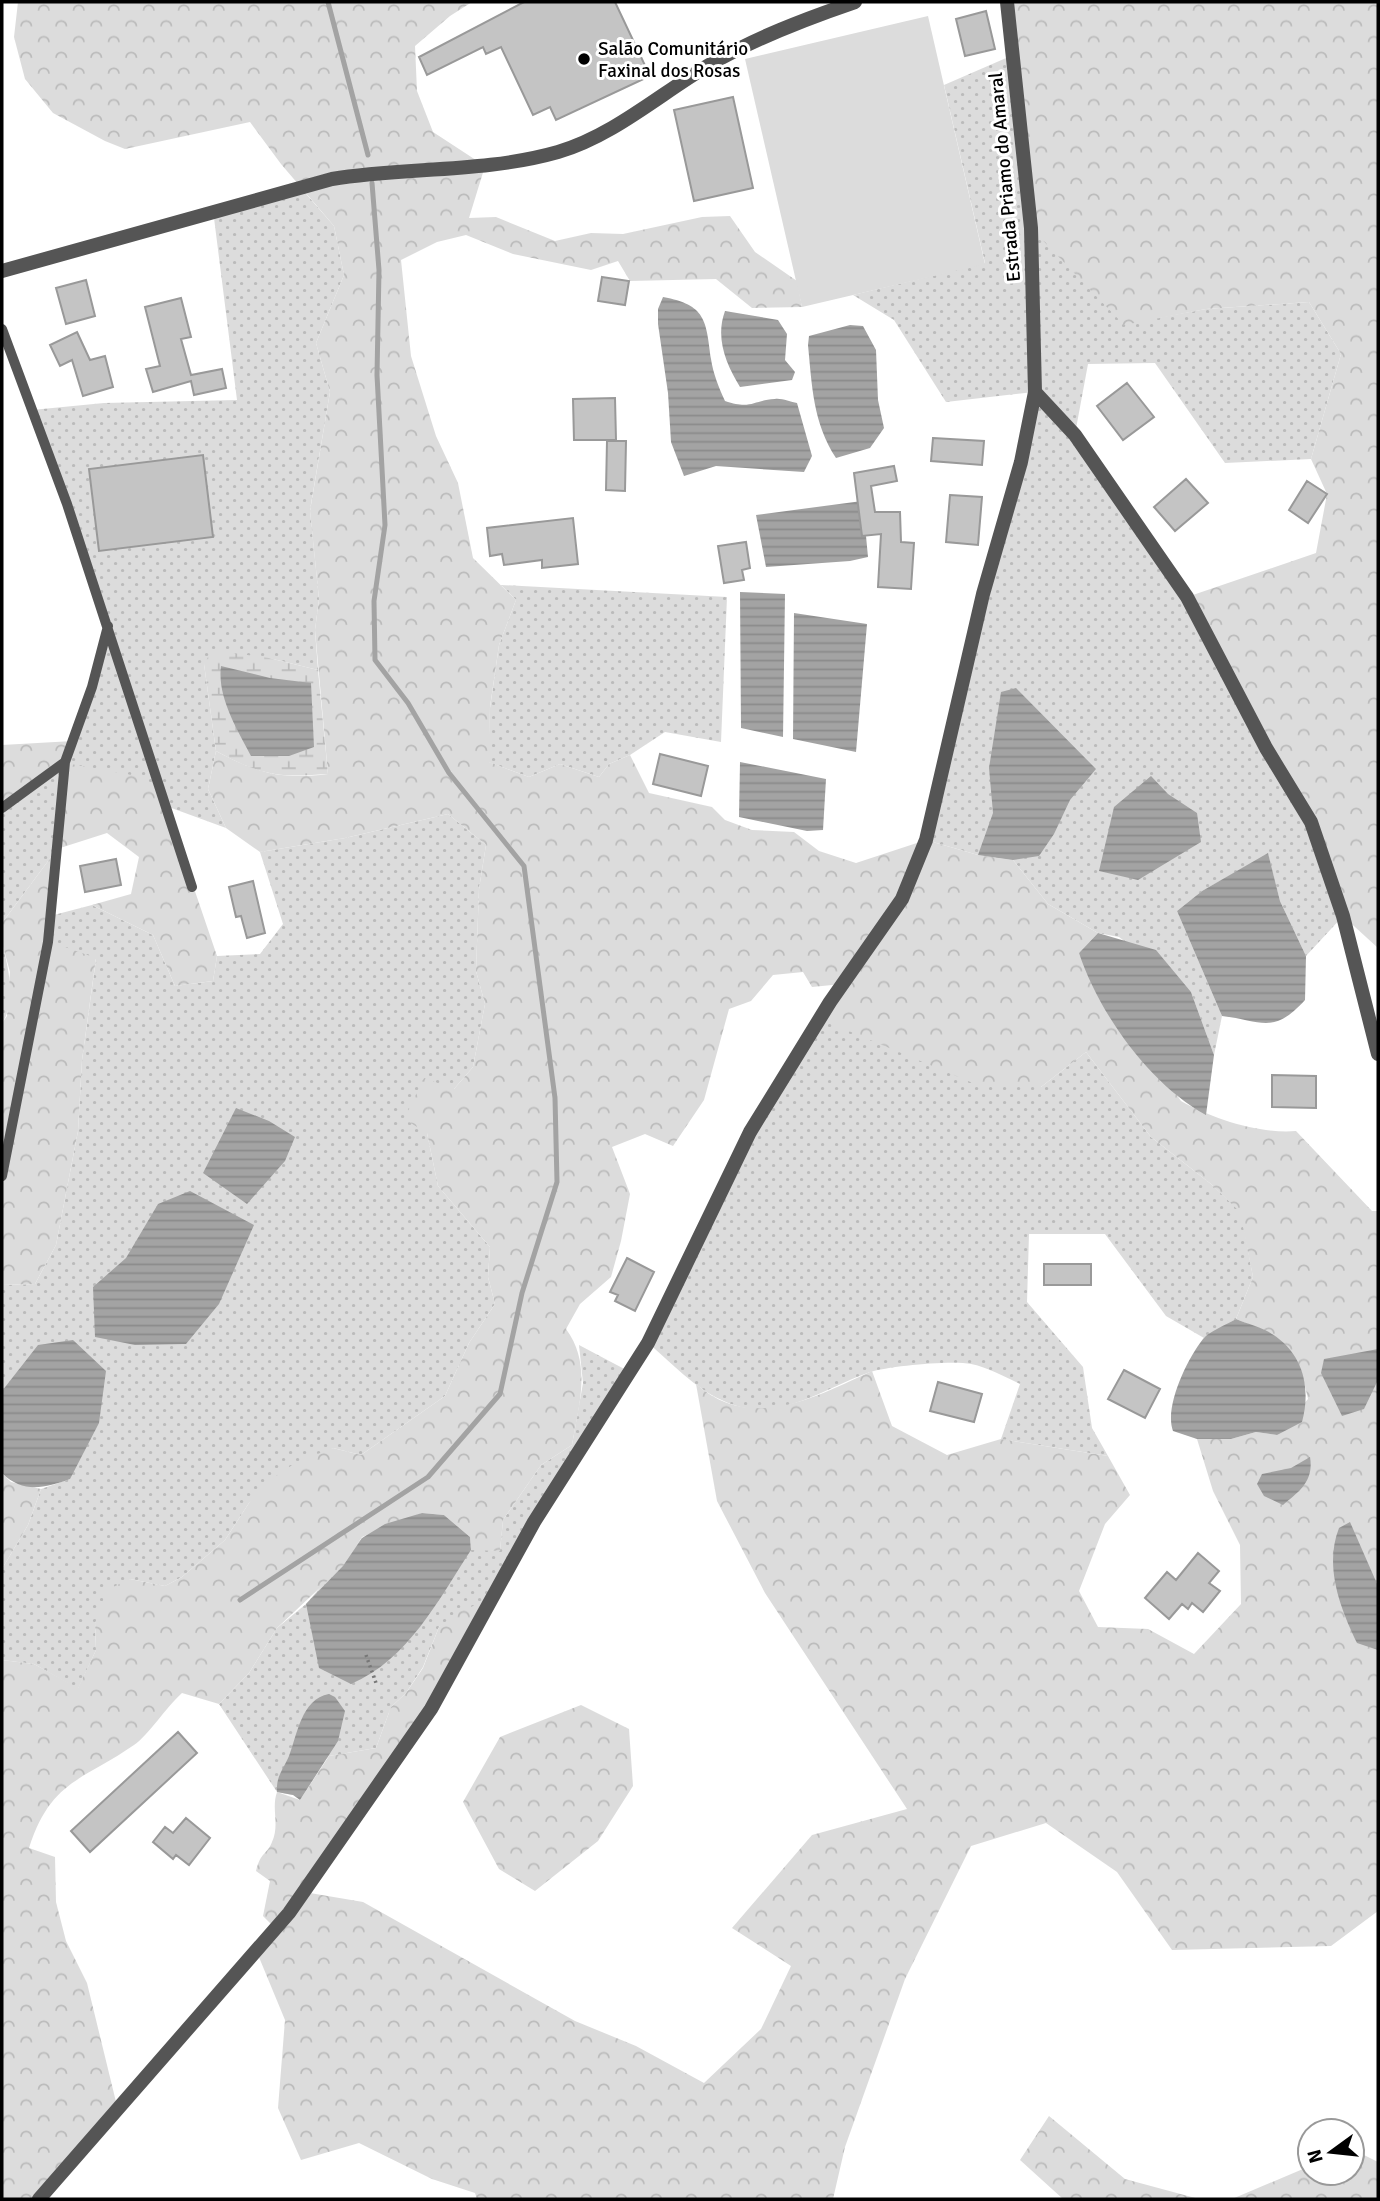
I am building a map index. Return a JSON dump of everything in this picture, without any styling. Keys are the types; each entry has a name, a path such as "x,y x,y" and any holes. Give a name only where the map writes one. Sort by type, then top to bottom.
{"street":[{"path":"2,271 332,179 379,171 485,166 560,152 599,134 710,64 764,36 855,2"},
{"name":"Estrada Priamo do Amaral","path":"39,2199 289,1913 431,1709 534,1522 648,1343 750,1132 830,1002 902,900 926,840 983,594 1021,462 1035,392 1031,228 1007,2"},
{"path":"1035,392 1075,435 1187,597 1266,748 1311,822 1343,916 1378,1054"}],"lane":[{"path":"2,329 67,504 192,887"},
{"path":"2,1176 48,942 65,762 92,687 108,626"},
{"path":"2,808 65,762"}],"path":[{"path":"366,1655 376,1682"}],"green space":[{"path":"18,2 472,2 450,16 415,46 417,91 433,132 485,166 469,218 496,217 555,241 591,233 623,234 702,217 730,216 755,252 797,281 802,307 752,308 716,279 630,281 618,261 591,270 513,254 466,235 437,242 401,260 411,356 436,436 458,483 473,558 516,600 499,645 490,707 489,762 529,777 560,764 599,777 609,764 630,755 649,793 712,807 725,820 752,830 794,832 819,851 856,863 926,840 978,855 1013,860 1048,904 1098,933 1079,953 1181,1101 1207,1114 1252,1128 1296,1131 1372,1211 1378,1211 1378,1911 1331,1946 1172,1950 1117,1872 1046,1823 971,1846 905,1979 845,2147 833,2199 477,2199 475,2193 432,2179 359,2143 301,2160 278,2108 285,2020 256,1950 275,1928 263,1916 270,1881 256,1871 274,1836 277,1792 300,1800 329,1756 376,1748 391,1707 406,1693 423,1668 439,1627 458,1612 491,1599 431,1709 304,1892 363,1902 575,2021 636,2046 704,2083 761,2029 791,1966 732,1928 812,1835 907,1809 765,1593 717,1501 696,1384 717,1399 739,1406 761,1408 783,1406 806,1399 872,1371 892,1426 947,1455 1001,1439 1108,1456 1130,1495 1105,1524 1079,1591 1098,1627 1148,1629 1194,1654 1241,1604 1240,1545 1213,1491 1197,1439 1231,1439 1256,1432 1277,1435 1308,1399 1299,1367 1286,1347 1266,1332 1236,1319 1253,1277 1240,1212 1211,1184 1151,1137 1086,1052 1041,1087 980,1086 820,1019 842,984 812,987 803,972 773,975 751,1001 729,1009 704,1100 673,1146 645,1134 612,1147 630,1194 611,1277 580,1304 566,1329 579,1356 581,1371 580,1400 572,1445 541,1465 503,1520 500,1551 471,1550 470,1537 444,1515 422,1513 362,1537 343,1566 277,1628 249,1673 219,1704 182,1693 139,1741 70,1784 47,1808 29,1848 55,1857 56,1902 66,1941 87,1983 118,2110 39,2199 2,2199 2,1660 34,1664 78,1688 96,1650 95,1623 107,1590 130,1579 165,1586 182,1577 225,1540 249,1503 277,1475 297,1462 333,1448 361,1455 445,1396 469,1343 495,1304 488,1277 490,1247 438,1186 427,1133 404,1119 424,1078 454,1089 473,1067 485,1004 476,971 479,889 486,845 448,814 345,838 260,852 226,828 208,789 216,751 244,765 270,773 296,776 328,774 315,630 319,599 310,511 330,392 316,343 344,275 334,226 281,164 250,122 125,149 53,113 25,79 14,37"},
{"path":"1007,2 1378,2 1378,948 1343,916 1311,822 1187,597 1316,553 1327,494 1311,459 1341,354 1309,302 1206,309 1124,325 1031,228"},
{"path":"928,16 985,264 802,307 745,59"},
{"path":"1013,55 1124,324 1206,309 1309,302 1341,354 1311,459 1225,463 1155,363 1088,364 1075,434 1187,597 1311,822 1343,916 1306,956 1280,901 1268,854 1202,891 1177,911 1222,1016 1214,1055 1191,992 1119,937 1098,933 1048,904 1013,860 978,855 926,840 1034,392 946,402 894,320 853,295 985,263 944,85"},
{"path":"301,188 334,226 344,275 316,343 330,392 310,510 319,599 315,630 318,670 269,658 204,664 216,751 208,789 226,828 166,806 57,849 2,923 2,808 65,762 108,626 32,410 104,403 237,400 213,210"},
{"path":"501,585 727,597 721,742 665,732 630,755 609,764 599,777 560,764 529,777 488,762 490,708 499,645 516,600"},
{"path":"212,650 269,658 318,670 328,774 270,773 216,751 204,664"},
{"path":"73,741 65,763 137,776 166,806 217,956 213,981 175,986 153,935 92,905 131,894 139,857 107,833 57,849 65,764 2,808 2,745"},
{"path":"448,814 486,845 479,889 476,971 485,1004 473,1067 454,1089 427,1133 438,1186 490,1247 488,1277 495,1304 469,1343 445,1396 361,1455 333,1448 249,1503 225,1540 182,1577 165,1586 130,1579 95,1623 96,1650 78,1689 34,1664 2,1660 2,1569 28,1525 41,1489 70,1479 2,1391 2,1285 35,1284 56,1245 78,1131 82,1060 96,959 48,942 50,916 92,905 153,935 175,986 213,981 217,956 260,954 283,924 260,852 345,838"},
{"path":"57,849 48,941 96,958 82,1060 78,1131 56,1245 35,1284 2,1285 2,1023 7,1016 10,972 2,943 2,923"},
{"path":"2,943 9,973 10,995 7,1014 2,1023"},
{"path":"820,1019 1041,1087 1086,1052 1151,1137 1211,1184 1241,1212 1253,1277 1236,1319 1204,1338 1166,1316 1105,1234 1029,1234 1027,1302 1083,1367 1092,1428 1108,1456 1001,1439 1020,1384 977,1365 936,1363 879,1370 787,1406 752,1409 734,1405 710,1394 648,1343 750,1132"},
{"path":"579,1345 630,1372 491,1599 439,1627 423,1667 406,1693 391,1707 376,1748 329,1756 293,1795 277,1792 219,1704 249,1673 277,1628 306,1604 362,1538 500,1551 503,1520 541,1465 572,1445 583,1383"},
{"path":"2,1473 11,1482 41,1489 28,1525 2,1569"},
{"path":"581,1705 629,1729 633,1786 598,1841 535,1891 499,1869 463,1802 500,1737"},
{"path":"1049,2116 1125,2179 1199,2199 1063,2199 1020,2160"},
{"path":"1366,2156 1378,2162 1378,2199 1232,2199 1296,2172 1296,2187 1366,2187"}],"shaded area":[{"path":"663,297 688,305 701,316 705,324 713,370 725,401 747,405 777,399 797,403 812,456 804,472 716,466 684,476 671,442 668,393 658,324 658,309"},
{"path":"725,311 778,320 787,334 785,360 795,372 792,380 740,387 723,350 721,331"},
{"path":"850,325 863,326 876,350 878,400 884,428 870,448 836,458 818,418 808,345 809,336"},
{"path":"862,501 859,514 862,536 866,536 868,557 850,561 766,567 756,515"},
{"path":"740,592 785,594 783,737 741,728"},
{"path":"794,613 867,624 856,752 793,739"},
{"path":"221,666 270,678 311,683 314,747 289,756 251,756 225,701"},
{"path":"1016,688 1096,769 1070,800 1054,834 1039,856 1013,860 978,855 993,813 989,768 1001,692"},
{"path":"740,762 826,779 823,830 807,831 739,817"},
{"path":"1151,776 1168,794 1197,813 1201,842 1138,880 1099,871 1114,807"},
{"path":"1268,853 1280,901 1306,956 1305,1000 1284,1018 1267,1023 1222,1016 1177,911 1202,891"},
{"path":"1098,933 1156,950 1191,992 1214,1055 1206,1115 1185,1102 1146,1066 1099,999 1079,953"},
{"path":"236,1108 269,1121 295,1137 285,1161 247,1204 203,1173"},
{"path":"190,1191 254,1225 219,1304 186,1344 135,1345 95,1337 93,1287 126,1258 158,1204"},
{"path":"1236,1319 1268,1332 1283,1342 1298,1362 1306,1397 1302,1422 1277,1435 1256,1432 1231,1439 1197,1439 1173,1431 1171,1421 1174,1397 1190,1358 1206,1336"},
{"path":"73,1340 106,1371 99,1423 70,1479 43,1487 18,1484 2,1473 2,1391 38,1345"},
{"path":"1378,1349 1378,1380 1364,1409 1342,1416 1321,1373 1324,1359"},
{"path":"1310,1457 1308,1479 1289,1500 1283,1505 1264,1496 1257,1484 1262,1474 1291,1468"},
{"path":"422,1513 444,1515 470,1537 471,1550 434,1608 406,1644 389,1660 351,1684 319,1668 306,1604 343,1566 362,1538 385,1524"},
{"path":"1350,1522 1378,1586 1378,1650 1357,1643 1336,1587 1333,1557 1335,1542 1339,1528"},
{"path":"329,1694 335,1697 345,1711 338,1741 300,1800 293,1795 277,1792 279,1777 306,1711 320,1697"}],"building":[{"name":"Salão Comunitário Faxinal dos Rosas","path":"524,2 615,2 650,76 556,120 550,107 533,115 501,47 486,54 483,47 427,75 419,57"},
{"path":"986,11 995,49 965,56 956,19"},
{"path":"733,97 753,188 694,201 674,110"},
{"path":"602,277 629,281 625,305 598,301"},
{"path":"86,280 95,316 66,324 56,288"},
{"path":"181,298 191,337 181,339 191,375 222,369 226,388 194,395 191,381 153,392 146,369 160,366 145,307"},
{"path":"77,332 90,360 105,356 113,387 83,396 72,360 60,366 50,345"},
{"path":"1127,383 1154,417 1123,440 1097,406"},
{"path":"615,398 616,440 574,440 573,399"},
{"path":"933,438 984,441 982,465 931,461"},
{"path":"607,441 626,441 625,491 606,490"},
{"path":"203,455 213,537 99,551 89,469"},
{"path":"894,466 897,481 871,486 875,512 900,512 901,542 914,543 911,589 878,587 881,534 862,536 854,473"},
{"path":"1186,479 1208,503 1175,531 1154,507"},
{"path":"1307,481 1327,494 1308,523 1289,510"},
{"path":"950,495 982,497 978,545 946,542"},
{"path":"573,518 578,564 542,568 542,560 504,565 502,554 490,556 487,528"},
{"path":"746,542 750,568 742,570 744,580 724,583 718,546"},
{"path":"660,754 708,766 701,796 653,784"},
{"path":"116,859 121,885 85,892 80,866"},
{"path":"253,881 265,933 247,938 241,916 236,917 229,887"},
{"path":"1272,1075 1316,1076 1316,1108 1272,1107"},
{"path":"627,1258 654,1272 635,1311 615,1301 618,1295 610,1292"},
{"path":"1044,1264 1091,1264 1091,1285 1044,1285"},
{"path":"1124,1370 1160,1389 1145,1418 1108,1399"},
{"path":"938,1382 982,1394 974,1422 930,1411"},
{"path":"1198,1553 1219,1571 1209,1583 1220,1591 1203,1612 1192,1603 1188,1609 1182,1604 1169,1619 1145,1598 1167,1572 1176,1580"},
{"path":"178,1732 197,1753 90,1852 71,1831"},
{"path":"186,1818 210,1838 189,1865 176,1855 173,1859 153,1842 165,1827 173,1833"}],"waterway":[{"path":"328,2 368,155"},
{"path":"240,1600 428,1477 500,1394 522,1293 557,1182 555,1098 524,866 449,773 408,703 375,660 374,601 385,525 377,375 379,270 372,183"}],"place":[{"name":"Salão Comunitário Faxinal dos Rosas","path":"584,59"}]}
